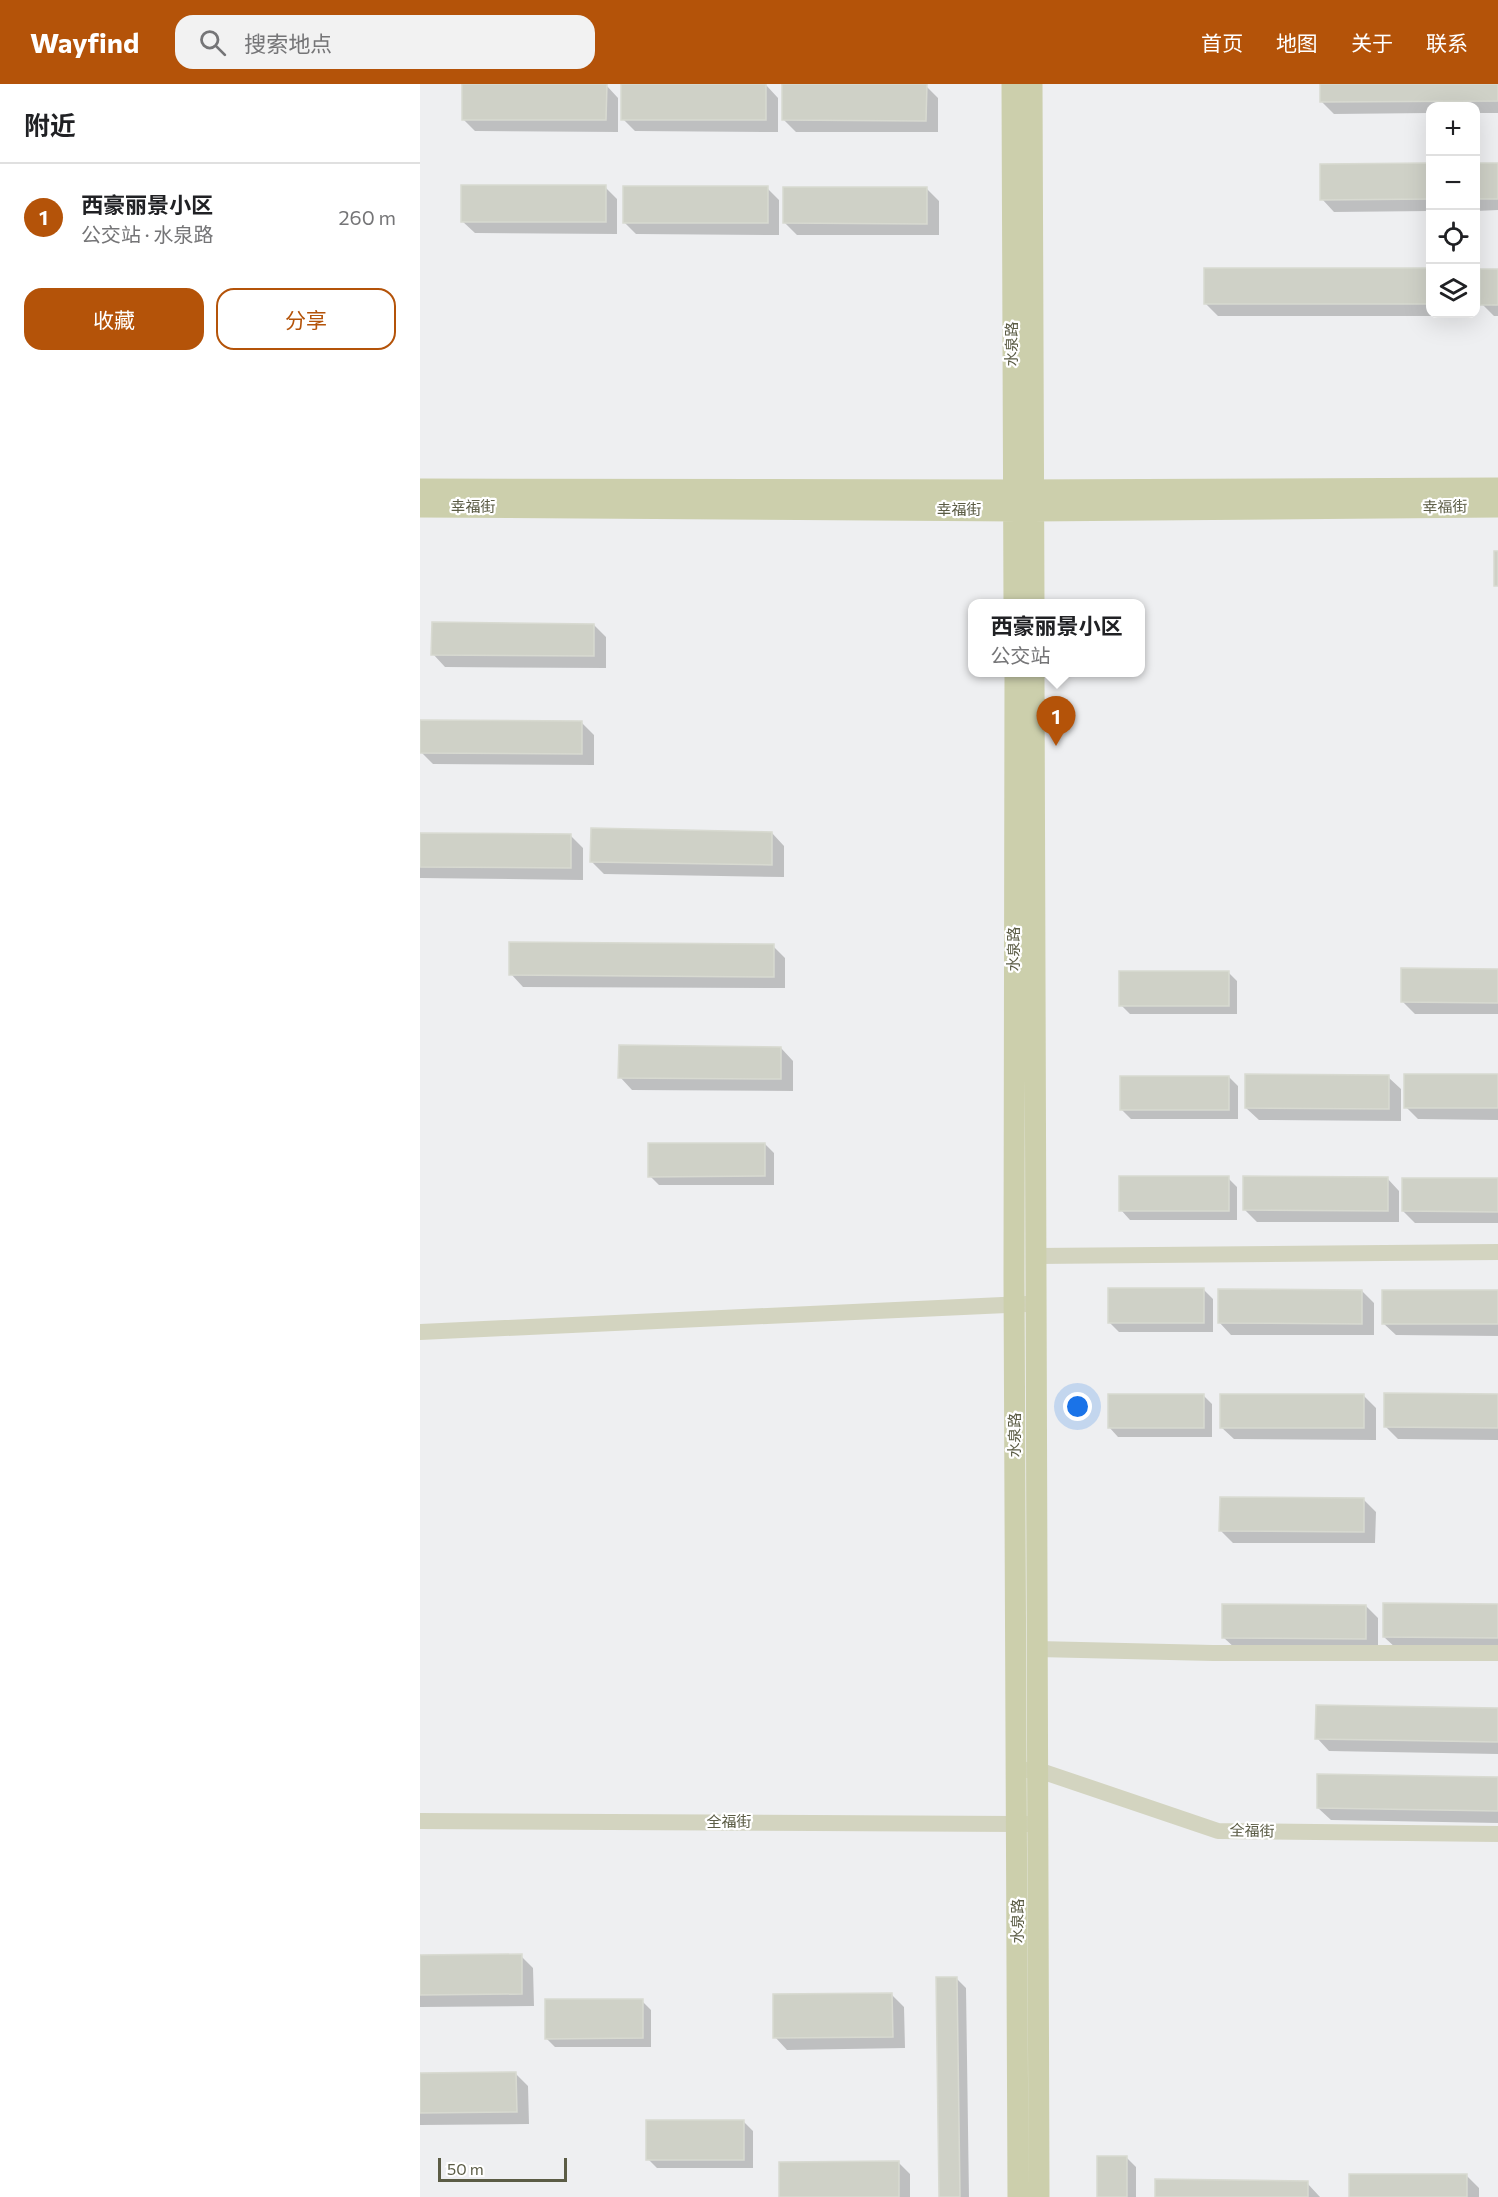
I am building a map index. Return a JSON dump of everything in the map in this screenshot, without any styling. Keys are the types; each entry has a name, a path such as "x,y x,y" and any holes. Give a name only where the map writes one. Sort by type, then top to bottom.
{"main road":[{"name":"水泉路","path":"1012,84 1023,500 1034,599"},
{"name":"水泉路","path":"1014,599 1023,500 1032,84"},
{"name":"幸福街","path":"420,507 1023,500 1498,488"},
{"name":"幸福街","path":"420,489 1498,507"},
{"name":"水泉路","path":"1015,677 1014,1305 1040,2197"},
{"name":"水泉路","path":"1027,1770 1037,1649 1034,677"},
{"name":"水泉路","path":"1018,2197 1028,1824"}],"street":[{"path":"1036,1256 1498,1252"},
{"path":"420,1332 1036,1304"},
{"path":"1037,1649 1214,1653 1498,1653"},
{"name":"全福街","path":"1027,1770 1218,1831 1498,1834"},
{"name":"全福街","path":"420,1821 1028,1824"}],"building":[{"path":"462,84 607,84 606,120 462,120"},
{"path":"621,84 766,84 766,120 621,120"},
{"path":"782,84 927,84 926,121 782,120"},
{"path":"1320,84 1498,84 1498,101 1320,102"},
{"path":"1426,163 1426,199 1320,200 1320,164"},
{"path":"1480,163 1498,163 1498,199 1480,199"},
{"path":"461,185 606,185 606,222 461,222"},
{"path":"623,186 768,186 768,223 623,223"},
{"path":"783,187 927,187 927,224 783,223"},
{"path":"1204,268 1426,268 1426,304 1204,304"},
{"path":"1480,269 1498,269 1498,305 1480,305"},
{"path":"1494,551 1498,551 1498,586 1494,586"},
{"path":"432,622 594,624 594,656 431,655"},
{"path":"420,720 582,721 582,754 420,753"},
{"path":"591,828 772,832 772,865 590,862"},
{"path":"420,833 571,834 571,868 420,867"},
{"path":"509,942 774,944 774,977 509,975"},
{"path":"1401,968 1498,969 1498,1003 1401,1002"},
{"path":"1119,971 1229,971 1229,1006 1119,1006"},
{"path":"619,1045 781,1047 781,1079 618,1078"},
{"path":"1245,1074 1389,1075 1389,1109 1245,1108"},
{"path":"1404,1074 1498,1074 1498,1108 1404,1108"},
{"path":"1120,1076 1229,1076 1229,1110 1120,1110"},
{"path":"648,1143 765,1143 765,1176 648,1177"},
{"path":"1119,1176 1229,1176 1229,1211 1119,1211"},
{"path":"1243,1176 1388,1177 1388,1211 1243,1210"},
{"path":"1402,1178 1498,1178 1498,1212 1402,1211"},
{"path":"1108,1288 1204,1288 1204,1323 1108,1323"},
{"path":"1218,1289 1362,1290 1362,1324 1218,1323"},
{"path":"1382,1290 1498,1290 1498,1324 1382,1324"},
{"path":"1384,1393 1498,1394 1498,1428 1384,1427"},
{"path":"1108,1394 1204,1394 1204,1428 1108,1428"},
{"path":"1220,1394 1364,1394 1364,1428 1220,1428"},
{"path":"1220,1497 1364,1498 1364,1532 1219,1531"},
{"path":"1383,1603 1498,1604 1498,1638 1383,1637"},
{"path":"1222,1604 1366,1605 1366,1639 1222,1638"},
{"path":"1316,1705 1498,1708 1498,1742 1315,1739"},
{"path":"1317,1774 1498,1777 1498,1811 1317,1808"},
{"path":"522,1954 522,1994 420,1995 420,1955"},
{"path":"936,1977 957,1977 960,2197 939,2197"},
{"path":"892,1993 893,2037 773,2038 773,1994"},
{"path":"545,1999 643,1999 643,2038 545,2039"},
{"path":"516,2072 517,2112 420,2113 420,2073"},
{"path":"646,2120 744,2120 744,2160 646,2160"},
{"path":"1097,2156 1127,2156 1127,2197 1097,2197"},
{"path":"899,2161 899,2197 779,2197 779,2162"},
{"path":"1349,2174 1467,2174 1467,2197 1349,2197"},
{"path":"1155,2179 1308,2181 1308,2197 1155,2197"}],"place":[{"name":"西豪丽景小区","path":"1056,746"}]}
